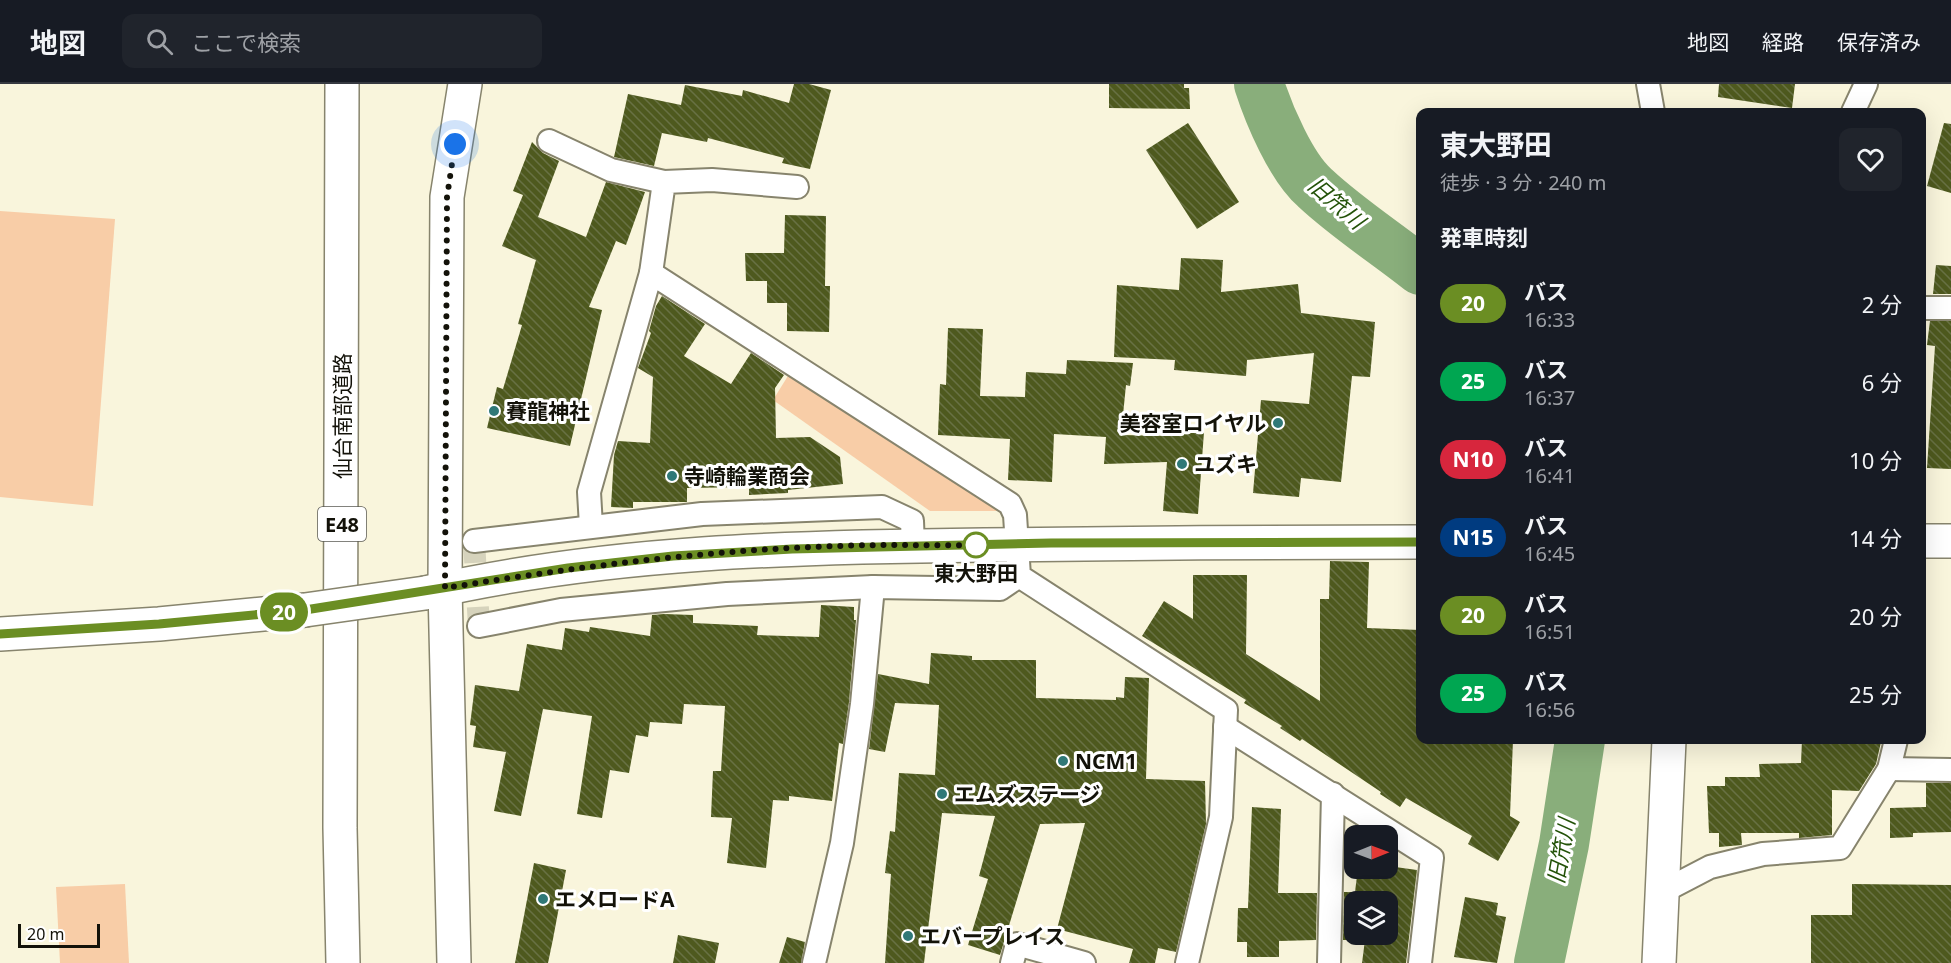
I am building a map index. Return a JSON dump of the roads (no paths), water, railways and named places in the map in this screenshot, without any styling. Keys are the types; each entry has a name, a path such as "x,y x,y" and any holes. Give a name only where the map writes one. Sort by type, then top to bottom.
{"main road":[{"name":"仙台南部道路","path":"342,84 340,828 344,963"},
{"path":"454,963 435,590 447,197 465,84"},
{"path":"1926,541 1951,541"},
{"path":"0,634 305,610 568,568 673,556 839,546 913,546 1018,560 1416,542"},
{"path":"1659,963 1670,744"}],"street":[{"path":"1648,84 1652,108"},
{"path":"1855,108 1866,84"},
{"path":"549,141 611,170 664,182 712,180 797,187"},
{"path":"591,526 589,492 651,273 664,182"},
{"path":"479,626 585,607 727,594 873,587 1000,589 1018,560 1015,515 1010,504 651,273"},
{"path":"1926,308 1951,308"},
{"path":"474,542 702,514 882,507 912,521 913,546"},
{"path":"1018,560 1226,710 1221,817 1187,963"},
{"path":"814,963 842,843 862,704 873,587"},
{"path":"1225,727 1432,858 1420,963"},
{"path":"1662,892 1710,867 1752,857 1840,848 1889,769 1895,744"},
{"path":"1889,769 1951,770"},
{"path":"1329,963 1333,794"},
{"path":"1012,963 1017,944 1084,963"}],"waterway":[{"name":"旧笊川","path":"1259,84 1282,140 1306,179 1340,210 1416,267"},
{"name":"旧笊川","path":"1539,963 1564,844 1579,744"}],"tunnel":[{"path":"474,541 479,626"}],"place":[{"name":"賽龍神社","path":"494,411"},
{"name":"美容室ロイヤル","path":"1278,423"},
{"name":"ユズキ","path":"1182,464"},
{"name":"寺崎輪業商会","path":"672,476"},
{"name":"東大野田","path":"976,545"},
{"name":"NCM1","path":"1063,761"},
{"name":"エムズステージ","path":"942,794"},
{"name":"エメロードA","path":"543,899"},
{"name":"エバープレイス","path":"908,936"}]}
